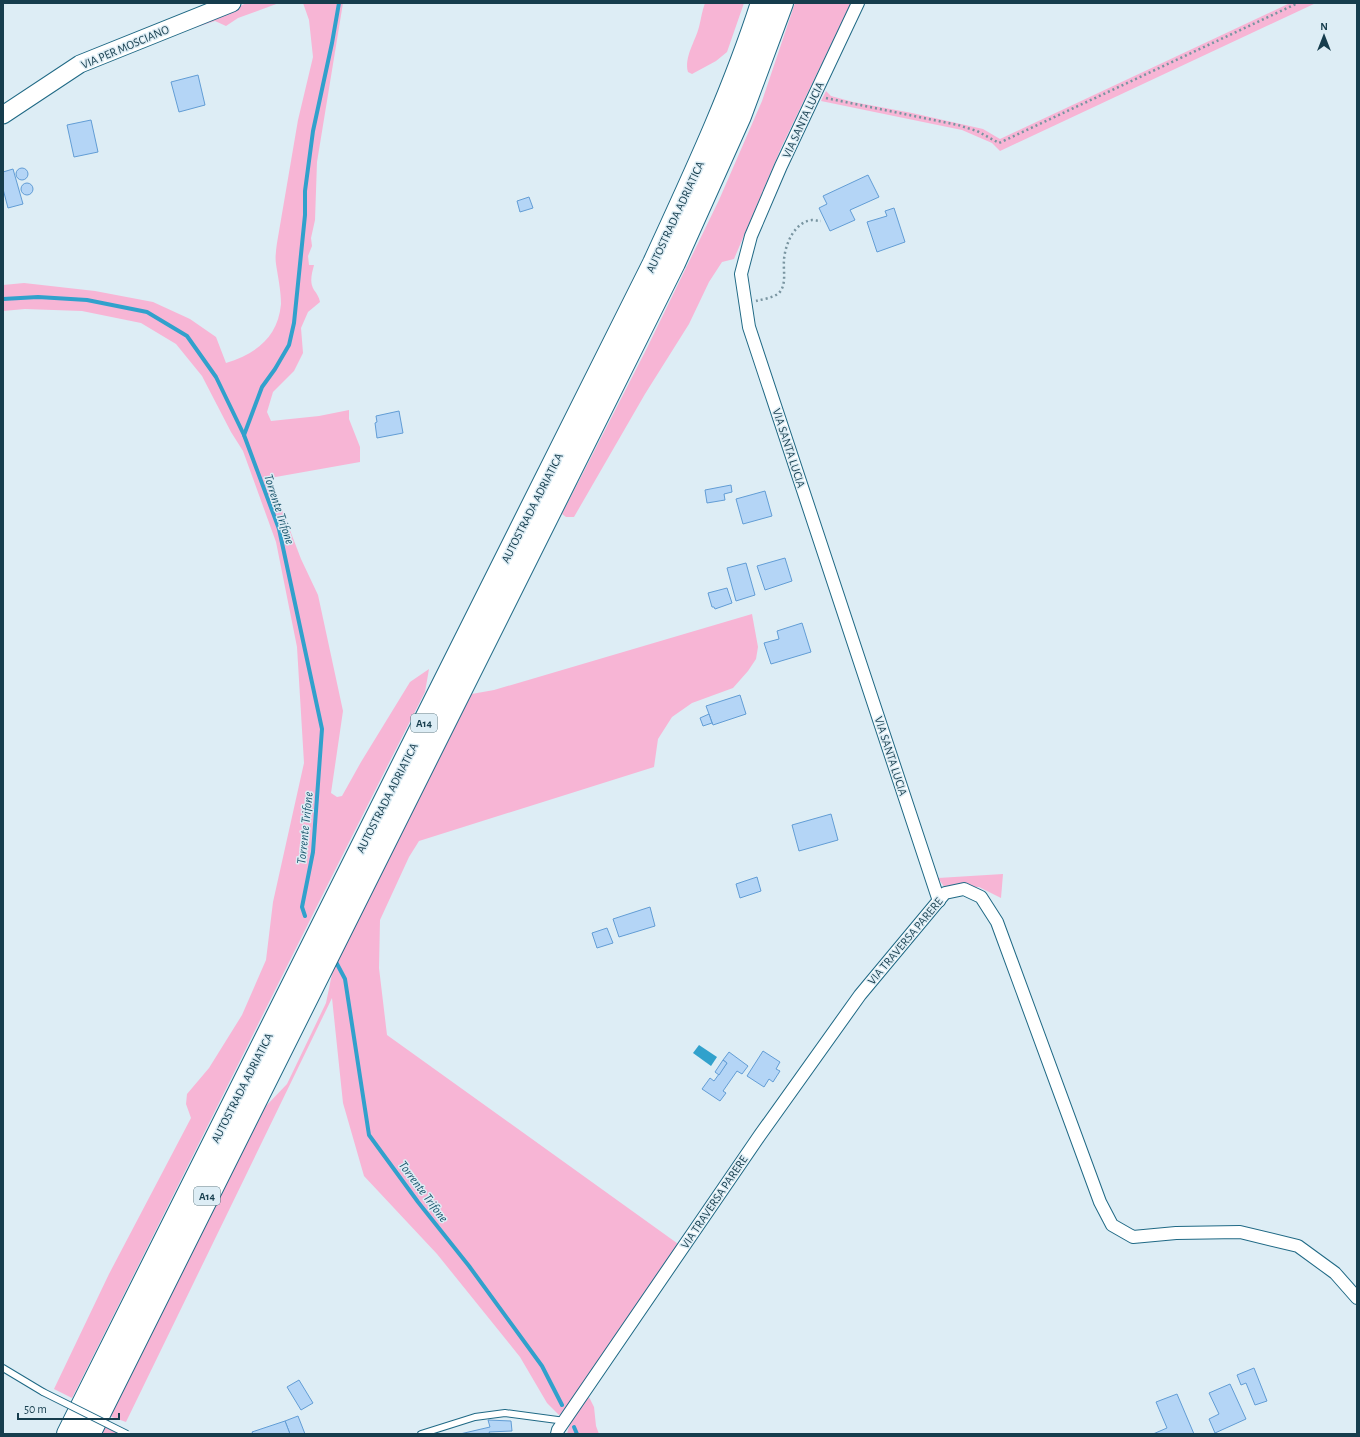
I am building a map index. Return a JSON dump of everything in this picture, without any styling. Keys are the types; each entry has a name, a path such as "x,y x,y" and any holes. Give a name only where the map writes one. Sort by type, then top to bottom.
{"highway":[{"name":"AUTOSTRADA ADRIATICA","path":"68,1434 654,263 708,145 733,84 762,3"},
{"name":"AUTOSTRADA ADRIATICA","path":"88,1434 674,263 737,123 782,3"}],"main road":[{"name":"VIA PER MOSCIANO","path":"3,115 80,64 232,3"}],"street":[{"name":"VIA SANTA LUCIA","path":"858,3 781,166 751,236 742,274 749,327 939,901"},
{"name":"VIA TRAVERSA PARERE","path":"558,1434 558,1430 760,1135 860,995 945,893 964,889 981,897 997,922 1100,1202 1112,1225 1133,1237 1176,1233 1240,1232 1298,1246 1335,1273 1357,1298"}],"lane":[{"path":"3,1368 43,1392 127,1434"},
{"path":"421,1434 475,1417 505,1413 565,1421"}],"path":[{"path":"814,96 958,125 977,131 999,143 1298,3"},
{"path":"746,304 774,296 779,292 783,287 785,251 792,234 801,224 811,220 821,221"}],"shaded area":[{"path":"247,3 279,3 238,18 226,26 215,21 194,28 193,25"},
{"path":"303,3 343,3 317,162 315,220 311,238 312,246 308,256 309,265 314,265 311,278 312,287 320,302 308,312 301,328 303,353 294,371 273,392 267,412 271,421 319,416 349,410 349,419 360,447 360,462 270,478 301,559 318,595 343,711 331,793 337,797 342,796 410,682 429,669 425,692 72,1398 54,1389 109,1274 191,1118 186,1104 187,1094 209,1068 242,1015 266,960 273,902 304,763 297,647 276,542 243,451 231,432 202,376 176,344 141,323 82,311 25,309 3,311 3,285 24,283 95,291 153,302 190,319 216,337 226,363 247,355 264,342 270,335 279,316 281,299 276,261 276,248 298,120 313,57 309,20"},
{"path":"705,3 744,3 727,52 716,61 692,74 688,72 687,61 699,27"},
{"path":"795,3 851,3 781,148 734,259 722,262 709,282 689,324 645,394 574,517 566,517 562,514 647,348 719,200 762,101"},
{"path":"1290,3 1316,3 1000,151 992,143 962,130 821,101 826,91 831,96 853,102 912,113 983,129 1000,139"},
{"path":"752,614 758,647 756,659 733,688 692,703 672,717 658,739 654,767 419,841 409,857 380,920 379,968 387,1035 681,1246 563,1413 559,1415 547,1403 520,1357 437,1254 364,1176 343,1103 332,998 126,1422 109,1416 266,1106 287,1084 326,1003 333,969 466,695 494,690"},
{"path":"1003,874 1001,898 979,887 945,888 938,878"},
{"path":"589,1397 594,1407 596,1426 599,1434 567,1434 578,1410"},
{"path":"103,1426 117,1433 99,1434"}],"water":[{"path":"699,1045 717,1057 711,1066 693,1053"}],"building":[{"path":"198,75 205,105 179,112 171,82"},
{"path":"91,120 98,152 74,157 67,125"},
{"path":"20,168 24,168 28,174 24,180 20,180 16,176 16,172"},
{"path":"13,169 23,204 8,208 3,189 3,172"},
{"path":"868,175 879,197 850,210 855,220 830,231 819,208 827,204 823,196"},
{"path":"27,183 31,185 33,189 31,193 27,195 23,193 21,189 23,185"},
{"path":"529,197 533,208 520,212 517,201"},
{"path":"894,208 905,242 877,252 867,222 887,216 885,211"},
{"path":"399,411 403,433 377,438 375,423 377,422 376,416"},
{"path":"731,485 732,492 724,494 725,500 707,503 705,490"},
{"path":"765,491 772,516 743,524 736,499"},
{"path":"785,558 792,581 765,590 757,566"},
{"path":"746,563 755,595 736,601 727,568"},
{"path":"727,588 732,603 715,609 712,607 708,593"},
{"path":"802,623 811,652 771,664 764,643 779,639 777,631"},
{"path":"740,695 746,714 713,725 706,706"},
{"path":"709,714 712,723 703,726 700,718"},
{"path":"831,814 838,840 799,851 792,825"},
{"path":"757,877 761,891 740,898 736,884"},
{"path":"650,907 655,926 619,937 613,919"},
{"path":"607,928 613,943 597,948 592,933"},
{"path":"763,1051 780,1062 776,1069 780,1071 773,1082 769,1079 764,1087 747,1076"},
{"path":"729,1052 748,1066 742,1074 737,1071 723,1091 726,1093 720,1101 702,1089 710,1078 714,1081 727,1063 723,1060"},
{"path":"723,1060 727,1063 719,1075 715,1072"},
{"path":"1254,1368 1267,1401 1255,1405 1246,1383 1241,1385 1237,1375"},
{"path":"299,1380 313,1403 301,1410 287,1387"},
{"path":"1230,1384 1246,1419 1215,1433 1209,1419 1219,1414 1209,1393"},
{"path":"1177,1394 1194,1434 1153,1434 1167,1428 1156,1402"},
{"path":"298,1416 305,1434 290,1434 285,1421"},
{"path":"488,1420 511,1421 512,1431 489,1432 490,1434 460,1434 490,1427"},
{"path":"285,1421 290,1434 253,1434 252,1432"}],"waterway":[{"path":"244,435 262,387 275,369 289,345 294,323 305,215 305,191 313,131 339,3"},
{"name":"Torrente Trifone","path":"3,299 38,297 87,300 147,312 187,336 216,377 244,435 279,529 322,729 313,852 302,907 305,916"},
{"name":"Torrente Trifone","path":"336,962 345,979 369,1135 418,1202 469,1266 542,1366 562,1405"},
{"name":"Torrente Trifone","path":"574,1427 577,1434"}]}
